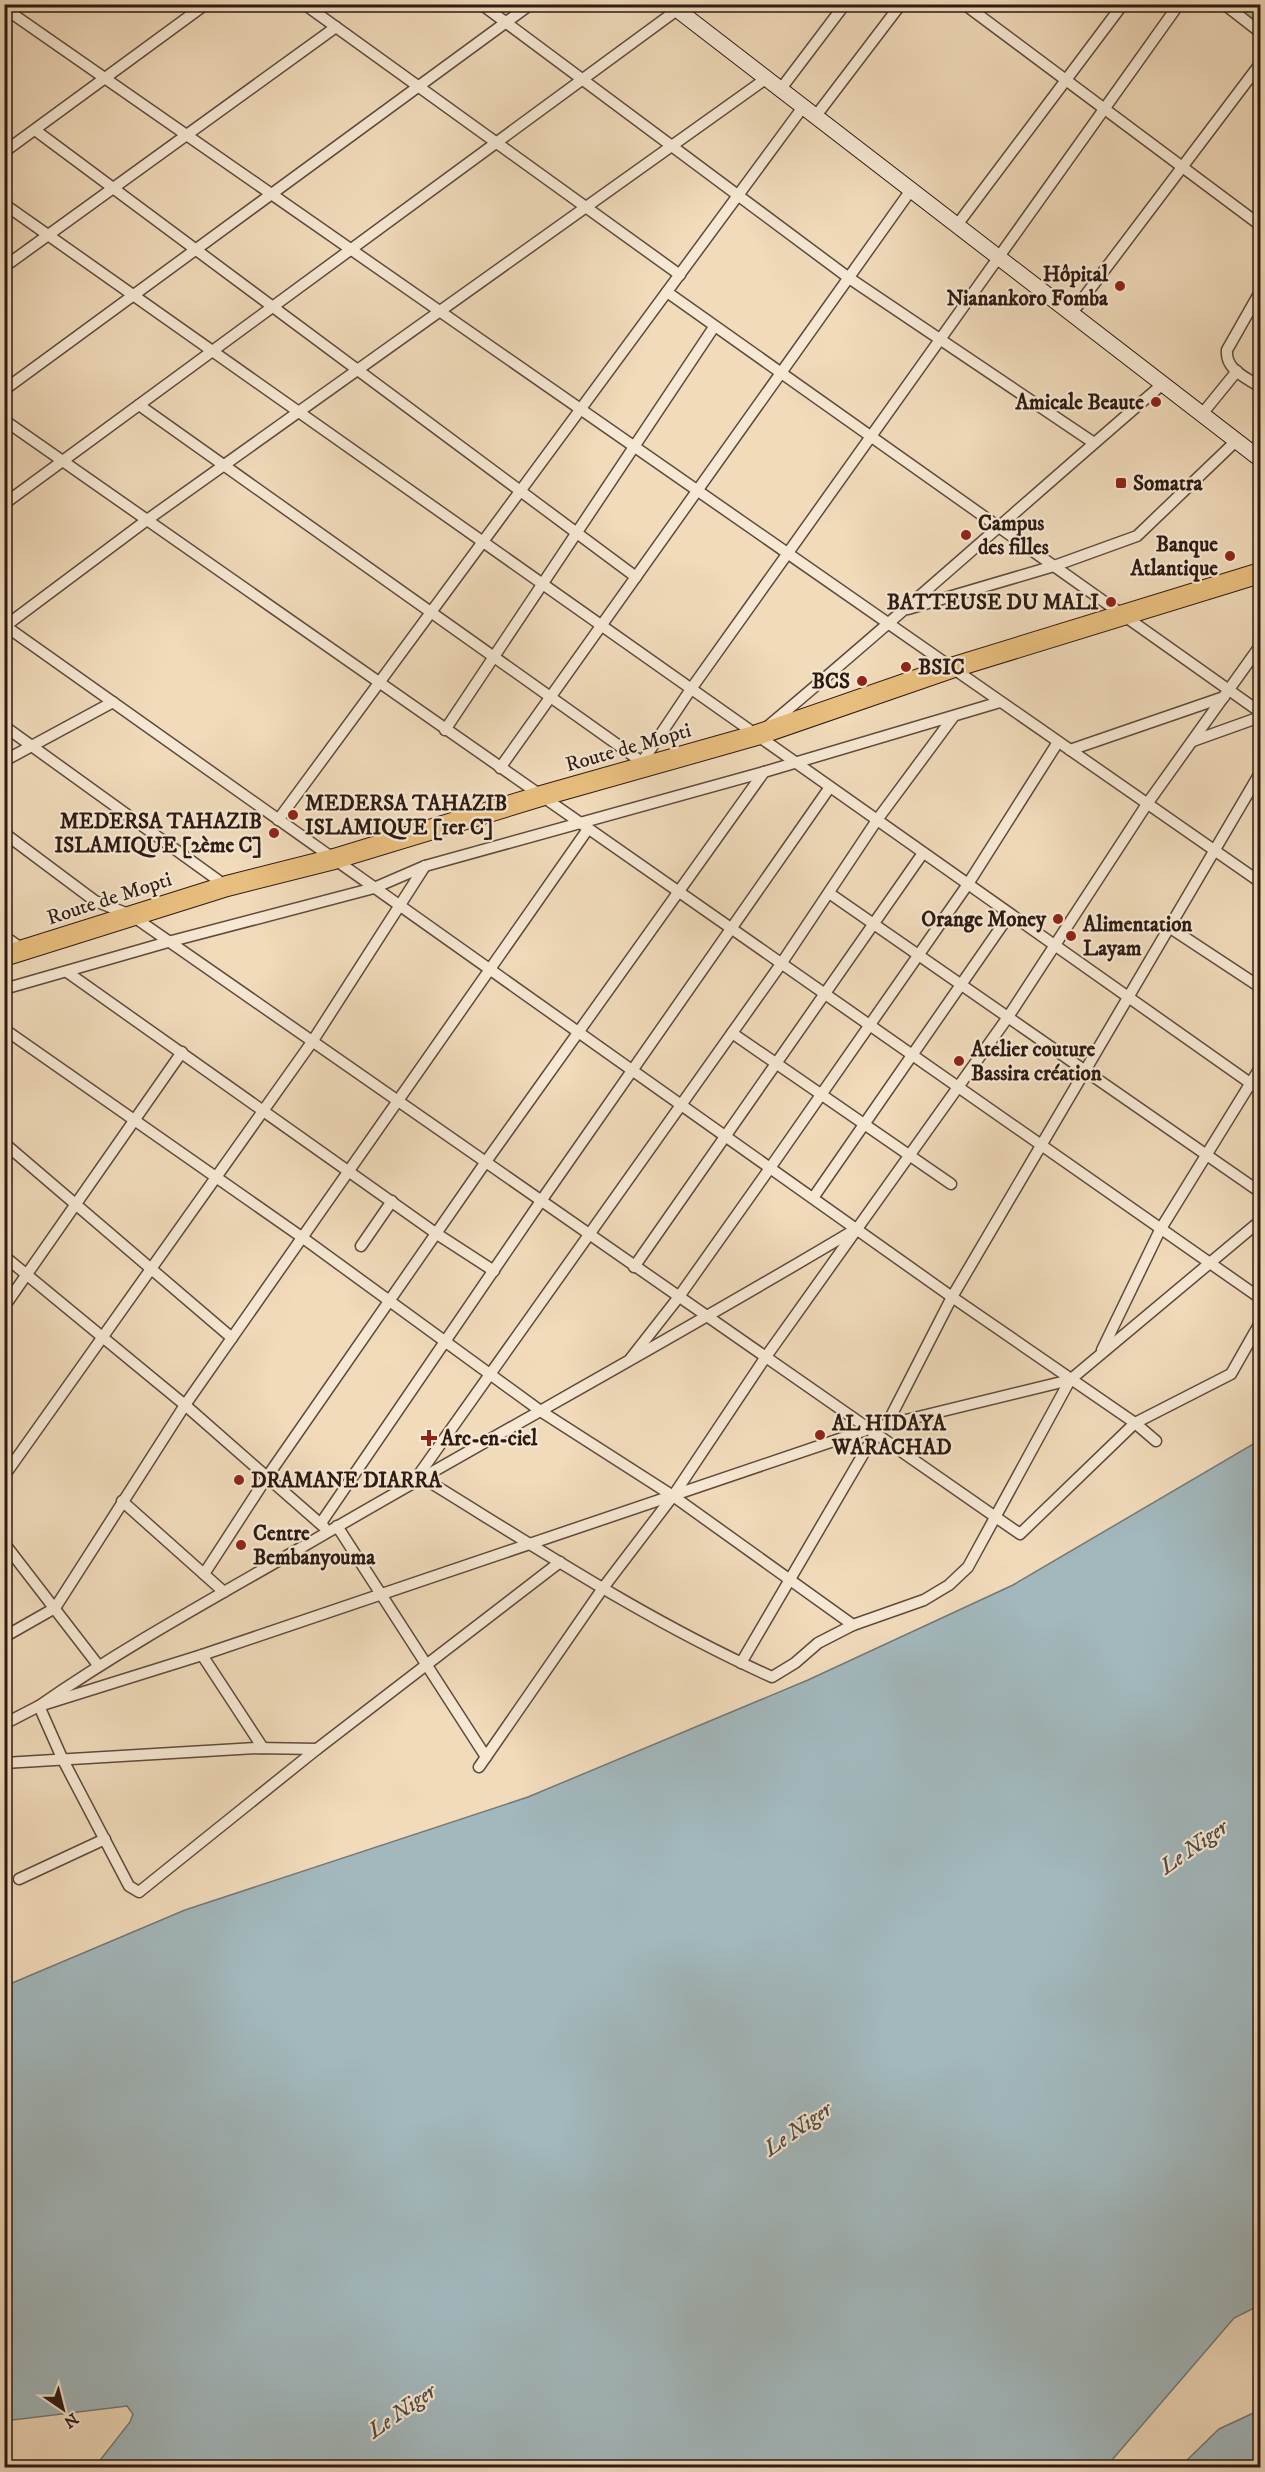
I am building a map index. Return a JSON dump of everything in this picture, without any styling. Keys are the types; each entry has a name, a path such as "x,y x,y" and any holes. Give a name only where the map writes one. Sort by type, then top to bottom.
{"highway":[{"name":"Route de Mopti","path":"4,956 227,886 334,859 640,765 757,735 951,668 1260,573"}],"street":[{"path":"4,152 206,4"},
{"path":"304,4 680,275"},
{"path":"481,4 849,278 1094,443"},
{"path":"4,390 531,4"},
{"path":"780,90 845,4"},
{"path":"278,820 738,196 901,4"},
{"path":"964,4 1260,225"},
{"path":"957,225 1123,4"},
{"path":"139,405 550,697 640,765 691,689 1179,4"},
{"path":"1224,4 1260,32"},
{"path":"4,504 582,79 673,7 1260,459"},
{"path":"4,8 1260,882"},
{"path":"4,267 336,27"},
{"path":"1072,313 1260,64"},
{"path":"767,78 147,520 5,626 1156,1441"},
{"path":"35,130 636,577"},
{"path":"500,768 911,190"},
{"path":"4,204 1256,1087"},
{"path":"667,292 1124,616 1227,694 1260,714"},
{"path":"1260,292 1227,350 1229,367 1260,387"},
{"path":"445,730 714,327"},
{"path":"1202,414 1237,371"},
{"path":"757,735 890,624 997,526 1164,383"},
{"path":"4,420 1260,1298"},
{"path":"906,609 1054,566 1137,536 1236,441"},
{"path":"479,1767 603,1588 673,1496 765,1358 1008,1017 1148,804 1260,646"},
{"path":"1070,750 1227,694"},
{"path":"4,761 112,702"},
{"path":"4,989 168,942 374,888 425,866 584,826 1000,702"},
{"path":"1193,741 1260,714"},
{"path":"412,1484 781,964 876,820 955,716"},
{"path":"4,726 227,886"},
{"path":"628,1362 678,1298 968,884 1058,742"},
{"path":"204,1574 267,1477 485,1163 579,1033 676,891 764,772"},
{"path":"887,1424 952,1297 1260,773"},
{"path":"329,1527 445,1343 541,1201 831,787"},
{"path":"4,1637 55,1608 185,1405 491,970 584,826"},
{"path":"4,833 95,901 131,915 1020,1534 1135,1424 1231,1374 1260,1323"},
{"path":"634,1267 923,853"},
{"path":"4,1476 218,1178 262,1110 312,1042 425,866"},
{"path":"829,893 1260,1192"},
{"path":"813,1198 1010,914"},
{"path":"1169,927 1260,987"},
{"path":"4,936 24,950"},
{"path":"67,972 437,1234 494,1271"},
{"path":"4,1029 303,1238 542,1412 673,1496 854,1626"},
{"path":"732,1033 951,1184"},
{"path":"4,1307 136,1122 182,1052"},
{"path":"1101,1353 1160,1230 1207,1155 1256,1087 1260,1068"},
{"path":"4,1143 153,1268 232,1338"},
{"path":"361,1246 392,1201"},
{"path":"423,1478 603,1588 715,1652 772,1677 795,1664 818,1643 854,1626 924,1600 949,1585 968,1567 1070,1380 1260,1221"},
{"path":"4,1724 39,1706 99,1665 329,1527 542,1412 708,1318 856,1229"},
{"path":"4,1256 104,1337 329,1527 382,1594 486,1757"},
{"path":"39,1706 202,1655 673,1496 872,1432 887,1424 1070,1380"},
{"path":"741,1663 872,1432"},
{"path":"122,1501 224,1592"},
{"path":"4,1543 99,1665"},
{"path":"39,1706 129,1886 139,1892 317,1749 560,1562"},
{"path":"202,1655 263,1748"},
{"path":"4,1763 263,1748 317,1749"},
{"path":"19,1878 105,1839"}],"green space":[{"path":"1232,5 1260,5 1260,11 1252,22"}],"water":[{"name":"Le Niger","path":"1260,1440 1260,2305 1234,2318 1106,2467 94,2468 130,2422 133,2414 127,2406 5,2421 5,1986 185,1910 528,1797 808,1680 1013,1585"},
{"path":"1260,2410 1260,2467 1185,2467 1186,2461 1219,2429"}],"place":[{"name":"Hôpital Nianankoro Fomba","path":"1120,286"},
{"name":"Amicale Beaute","path":"1156,402"},
{"name":"Somatra","path":"1121,483"},
{"name":"Campus des filles","path":"966,535"},
{"name":"Banque Atlantique","path":"1230,556"},
{"name":"BATTEUSE DU MALI","path":"1111,602"},
{"name":"BSIC","path":"906,667"},
{"name":"BCS","path":"862,681"},
{"name":"MEDERSA TAHAZIB ISLAMIQUE [1er C]","path":"293,815"},
{"name":"MEDERSA TAHAZIB ISLAMIQUE [2ème C]","path":"274,833"},
{"name":"Orange Money","path":"1058,919"},
{"name":"Alimentation Layam","path":"1071,936"},
{"name":"Atelier couture Bassira création","path":"959,1061"},
{"name":"AL HIDAYA WARACHAD","path":"820,1435"},
{"name":"Arc-en-ciel","path":"429,1438"},
{"name":"DRAMANE DIARRA","path":"239,1480"},
{"name":"Centre Bembanyouma","path":"241,1545"}]}
